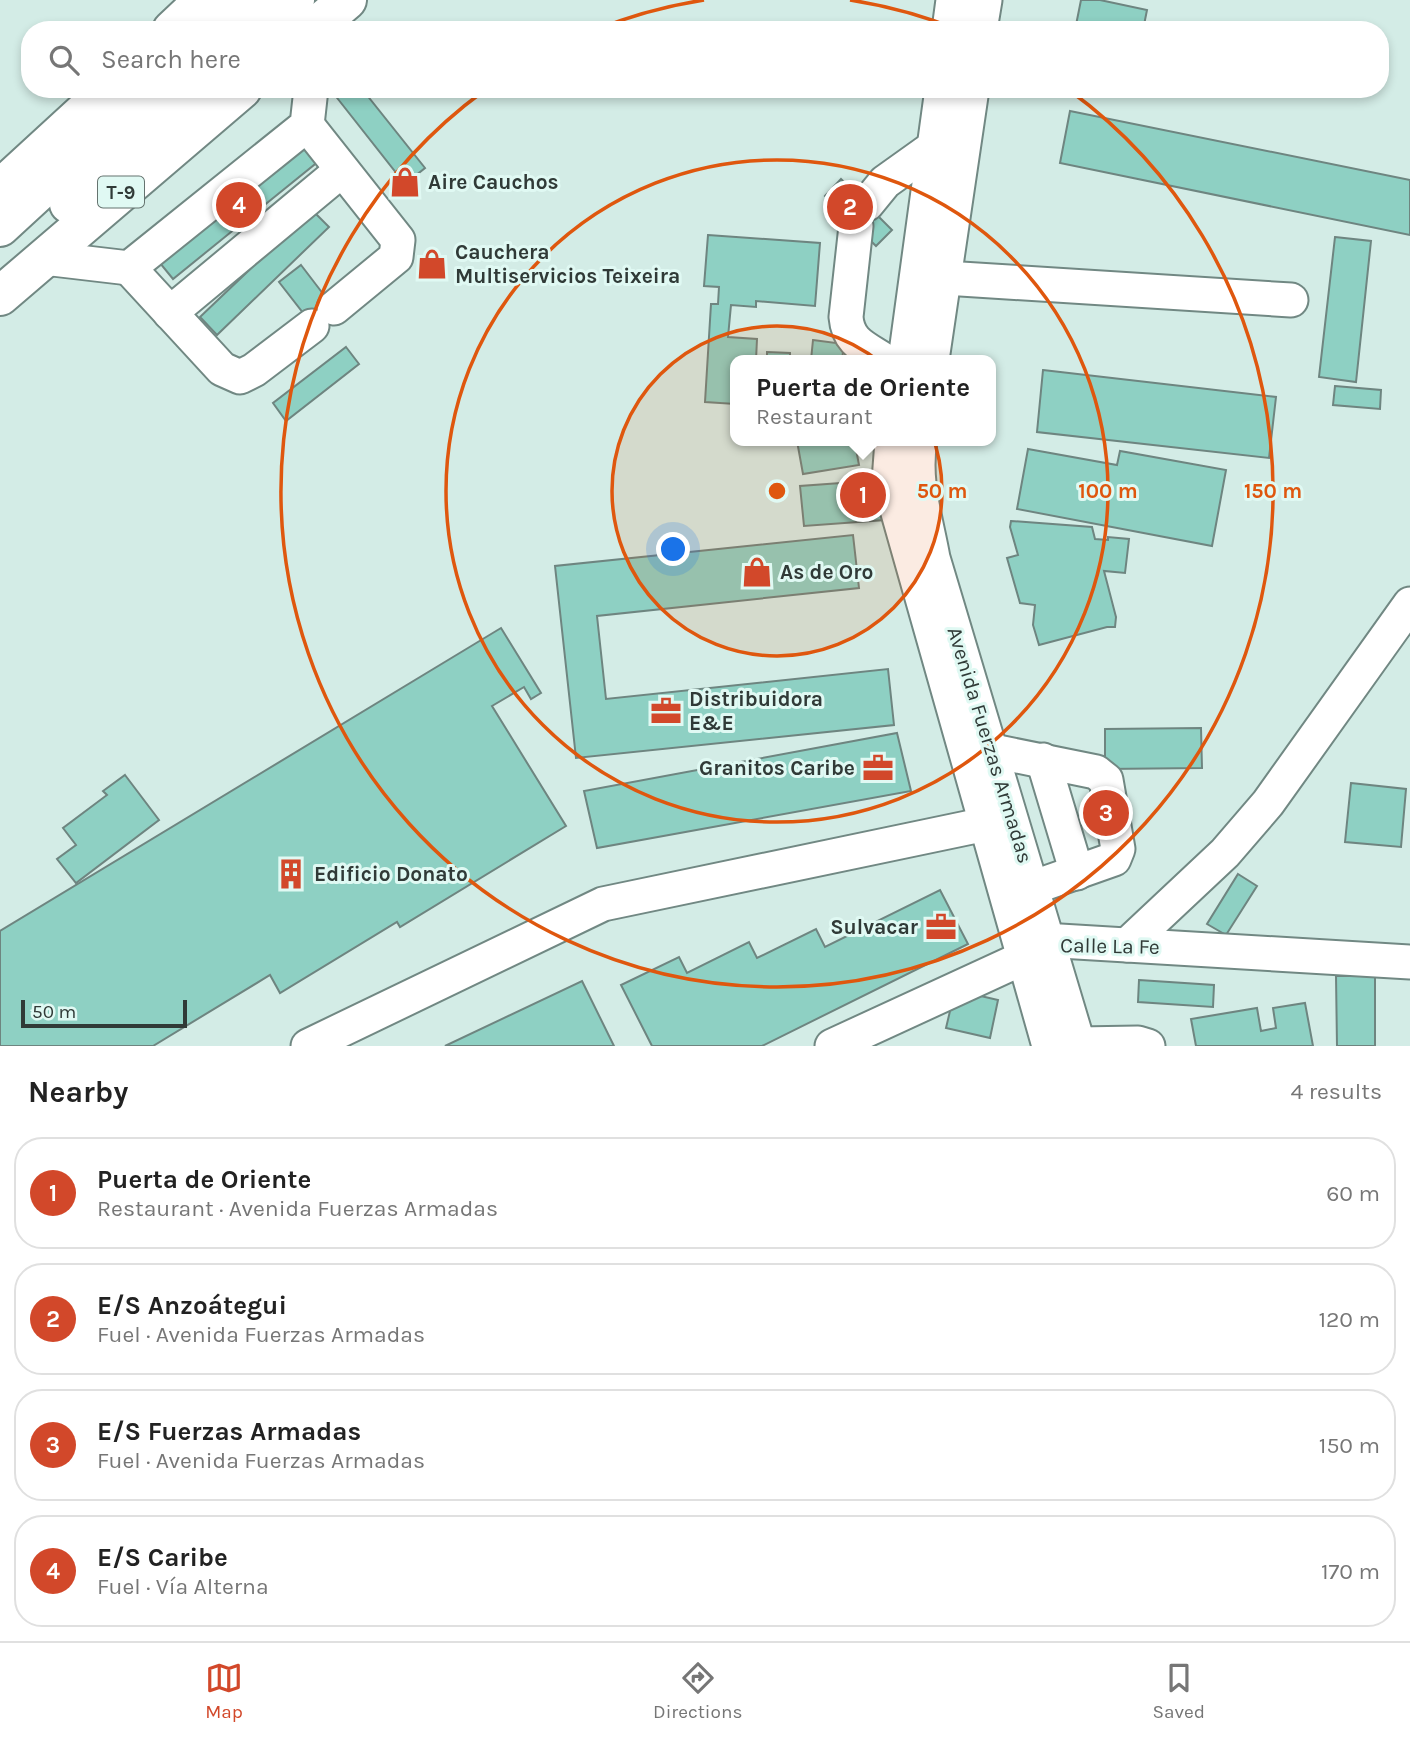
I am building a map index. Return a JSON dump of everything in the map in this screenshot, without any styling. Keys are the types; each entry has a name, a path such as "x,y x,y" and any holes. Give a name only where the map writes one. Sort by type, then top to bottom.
{"highway":[{"path":"182,21 204,0"},
{"path":"225,21 249,0"},
{"path":"310,21 347,0"},
{"path":"0,189 99,98"},
{"name":"T-9","path":"0,227 140,98"},
{"name":"T-9","path":"0,267 184,98"},
{"name":"T-9","path":"0,296 231,98"}],"street":[{"path":"950,21 953,0"},
{"path":"982,21 985,0"},
{"path":"44,258 129,268 222,369 240,377 254,370 396,257 398,240 307,125 310,98"},
{"path":"934,355 945,278 950,147 943,98"},
{"path":"906,355 950,147 969,98"},
{"path":"129,268 307,125"},
{"path":"876,355 856,342 847,332 846,317 861,215 885,182 950,147"},
{"path":"170,313 342,170"},
{"path":"945,278 1291,300"},
{"name":"Avenida Fuerzas Armadas","path":"892,446 890,481 977,747 1037,951 1069,1045"},
{"name":"Avenida Fuerzas Armadas","path":"919,446 918,478 933,558 977,747 986,824 1020,892"},
{"path":"1127,945 1225,853 1268,803 1410,604"},
{"path":"977,747 1096,772 1106,780 1117,856 1115,859 1020,892"},
{"path":"1043,760 1077,873"},
{"path":"308,1046 603,904 986,824"},
{"name":"Calle La Fe","path":"832,1046 1060,941 1410,962"},
{"path":"1069,1045 1138,1042 1148,1046"}],"building":[{"path":"1081,0 1100,0 1147,10 1145,21 1077,21"},
{"path":"337,98 369,98 425,168 405,184"},
{"path":"1070,111 1410,180 1410,235 1060,163"},
{"path":"306,134 325,156 173,279 155,257"},
{"path":"841,179 892,230 876,246 825,196"},
{"path":"312,210 329,227 217,335 200,317"},
{"path":"708,235 820,243 815,306 756,301 756,307 731,305 728,337 757,339 756,355 730,355 730,404 705,402 711,304 718,304 719,287 704,286"},
{"path":"1335,237 1371,241 1356,382 1319,377"},
{"path":"301,265 340,316 318,332 279,282"},
{"path":"813,340 844,344 843,355 812,355"},
{"path":"346,347 359,364 286,421 273,403"},
{"path":"767,352 790,353 790,355 767,355"},
{"path":"1043,370 1276,397 1269,458 1037,432"},
{"path":"1335,386 1381,390 1380,409 1333,405"},
{"path":"798,446 855,446 859,465 803,474"},
{"path":"1028,449 1117,465 1120,451 1226,470 1212,546 1017,509"},
{"path":"882,480 885,520 804,526 800,486"},
{"path":"1011,521 1092,527 1095,539 1129,539 1125,573 1104,571 1116,617 1115,627 1039,645 1033,625 1035,605 1020,603 1007,558 1018,555 1010,527"},
{"path":"853,535 859,588 597,616 606,699 888,669 894,725 576,758 555,566"},
{"name":"Edificio Donato","path":"501,628 541,693 531,699 524,687 492,706 566,826 400,927 397,922 280,993 270,975 153,1046 0,1046 0,931"},
{"path":"1201,728 1202,768 1105,769 1105,729"},
{"path":"897,733 911,791 597,848 584,791"},
{"path":"125,775 159,820 76,883 57,859 76,845 63,828 107,795 103,791"},
{"path":"1351,783 1406,789 1401,847 1345,842"},
{"path":"1238,874 1257,886 1226,935 1207,924"},
{"path":"940,890 968,944 762,1046 652,1046 621,985 679,957 687,973 749,942 757,958 816,929 825,947"},
{"path":"1336,976 1375,976 1375,1046 1337,1046"},
{"path":"1139,980 1214,985 1213,1007 1138,1002"},
{"path":"582,981 614,1046 445,1046"},
{"path":"955,990 998,1000 990,1038 946,1028"},
{"path":"1305,1003 1313,1046 1196,1046 1191,1019 1257,1008 1261,1031 1276,1028 1273,1008"}],"place":[{"name":"Aire Cauchos","path":"405,182"},
{"name":"E/S Caribe","path":"239,205"},
{"name":"E/S Anzoátegui","path":"850,207"},
{"name":"Cauchera Multiservicios Teixeira","path":"432,264"},
{"name":"Puerta de Oriente","path":"863,495"},
{"name":"As de Oro","path":"757,572"},
{"name":"Distribuidora E&E","path":"666,711"},
{"name":"Granitos Caribe","path":"878,768"},
{"name":"E/S Fuerzas Armadas","path":"1106,813"},
{"name":"Edificio Donato","path":"291,874"},
{"name":"Sulvacar","path":"941,927"}]}
